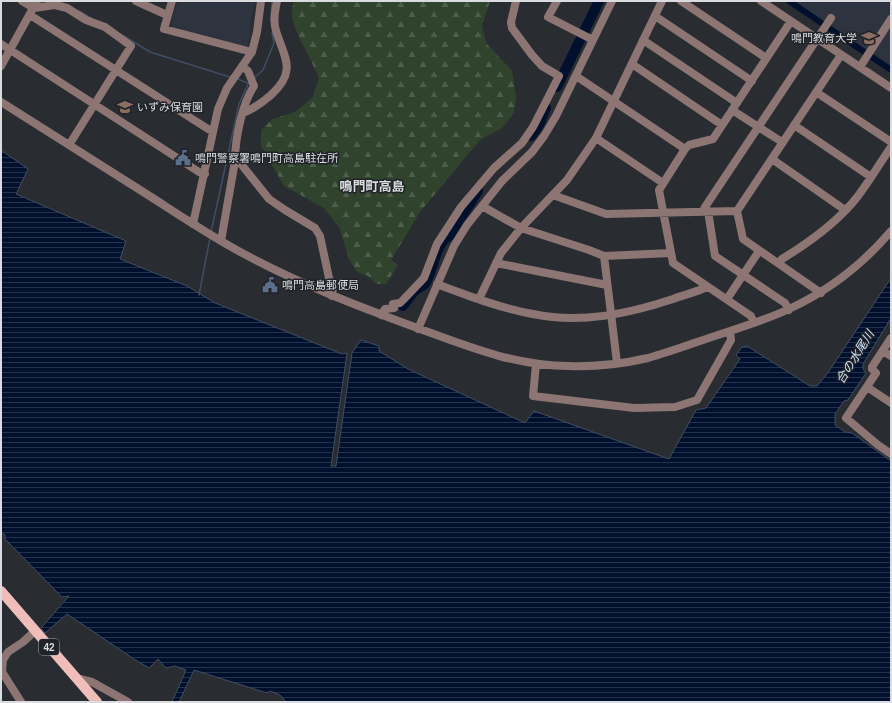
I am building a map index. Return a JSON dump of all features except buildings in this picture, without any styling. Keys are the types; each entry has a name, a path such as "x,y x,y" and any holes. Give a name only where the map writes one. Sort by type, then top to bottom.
{"main road":[{"name":"42","path":"1,591 97,702"}],"street":[{"path":"22,1 34,8 115,71 213,131"},
{"path":"136,1 167,15"},
{"path":"172,1 164,29 252,52"},
{"path":"193,224 218,109 231,81 252,52 257,32 261,1"},
{"path":"243,113 275,91 282,84 287,69 285,54 275,26 274,12 277,1"},
{"path":"382,316 385,309 394,308 393,304 400,303 424,278 437,244 461,207 494,168 522,143 559,76 542,66 512,28 510,22 516,1"},
{"path":"557,1 548,17 586,37"},
{"path":"418,329 454,246 467,225 502,181 532,152 544,136 576,76 586,37 612,1"},
{"path":"479,299 501,253 521,228 567,180 596,138 662,1"},
{"path":"681,1 766,58"},
{"path":"761,1 791,21 819,35 841,55 891,88"},
{"path":"34,8 55,6 67,8 86,20 105,27 131,46 68,145"},
{"path":"1,66 34,8"},
{"path":"655,16 752,81"},
{"path":"789,310 785,303 715,256 705,207 829,19"},
{"path":"860,67 891,19"},
{"path":"754,323 751,316 673,263 659,190 689,145 713,139 791,21"},
{"path":"643,40 735,106 757,127 782,142"},
{"path":"1,44 199,172 205,174"},
{"path":"821,293 743,239 737,211 841,55"},
{"path":"632,64 722,125"},
{"path":"219,240 243,113 254,83 248,71 240,70"},
{"path":"576,76 614,100 685,149"},
{"path":"816,92 891,142"},
{"path":"1,102 204,232 287,276 395,321 482,352 515,361 567,366 617,363 647,358 754,323 789,310 821,293 860,263 891,231"},
{"path":"794,126 871,177"},
{"path":"596,138 663,183"},
{"path":"779,263 782,259 815,238 845,210 871,177 891,147"},
{"path":"772,159 845,210"},
{"path":"235,161 241,164 269,199 315,228 320,236 333,286 332,296"},
{"path":"553,195 606,214 737,211"},
{"path":"482,206 521,228 604,256 671,253"},
{"path":"727,299 759,251"},
{"path":"604,256 617,363"},
{"path":"496,263 607,285"},
{"path":"437,284 505,308 533,315 560,318 582,318 611,315 657,304 707,287"},
{"path":"536,364 533,396 634,408 675,407 697,400 731,340 730,331"},
{"path":"891,338 883,351 879,354 872,367 876,373 846,418 891,454"},
{"path":"883,351 891,356"},
{"path":"867,387 891,403"},
{"path":"21,702 2,672 3,660 8,652 23,642 35,631"},
{"path":"76,678 92,682 128,702"}],"shaded area":[{"path":"178,1 256,1 251,17 250,36 247,47 171,26 173,14"},
{"name":"鳴門教育大学","path":"789,1 891,1 891,65 805,11"}],"green space":[{"path":"294,1 490,1 482,26 486,43 512,71 516,96 514,113 502,128 480,140 420,212 391,260 398,265 386,284 376,284 368,276 357,272 349,259 339,227 324,208 284,186 261,146 261,130 273,119 295,112 312,98 319,78 295,29 292,15"}],"water":[{"name":"合の水尾川","path":"1,150 28,169 16,194 126,241 120,259 187,286 215,303 342,354 347,353 331,466 336,466 352,353 361,340 379,346 379,351 408,369 525,423 534,411 669,459 696,410 706,408 740,359 736,355 742,347 747,346 810,386 817,386 827,374 891,278 891,318 863,364 863,369 866,373 848,400 844,401 835,414 835,425 845,432 852,433 891,461 891,702 286,702 280,695 270,691 267,693 194,670 179,702 172,702 186,670 175,666 166,668 158,659 149,668 67,614 45,633 41,628 69,596 62,597 5,539 5,535 1,532"}],"waterway":[{"path":"55,1 65,4"},
{"path":"271,21 272,1"},
{"path":"557,87 599,1"},
{"path":"789,1 891,70"},
{"path":"79,11 91,18"},
{"path":"254,78 263,70 274,43 272,33"},
{"path":"124,36 150,52 230,77"},
{"path":"238,79 247,83"},
{"path":"211,232 239,104 249,82"},
{"path":"531,136 539,125 546,108"},
{"path":"403,306 415,291 425,284 441,245 449,236 478,191"},
{"path":"199,295 210,238"}],"place":[{"name":"鳴門教育大学","path":"869,38"},
{"name":"いずみ保育園","path":"125,107"},
{"name":"鳴門警察署鳴門町高島駐在所","path":"183,158"},
{"name":"鳴門高島郵便局","path":"270,285"}],"district":[{"name":"鳴門町高島","path":"372,186"}]}
